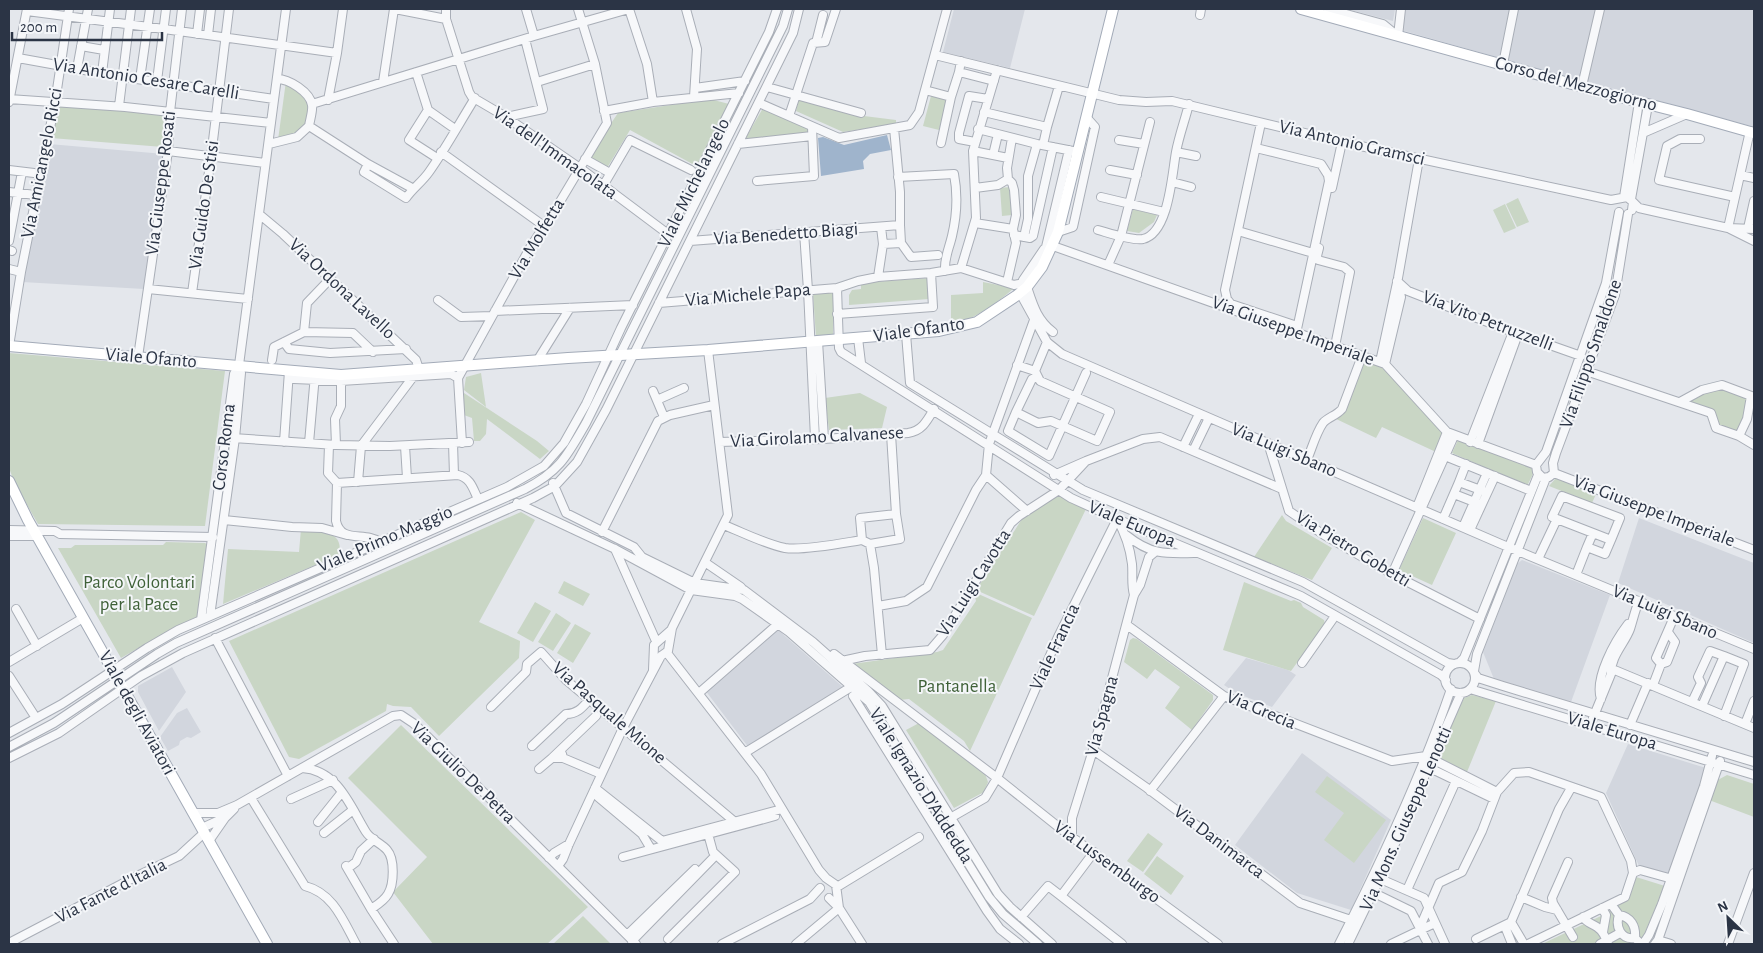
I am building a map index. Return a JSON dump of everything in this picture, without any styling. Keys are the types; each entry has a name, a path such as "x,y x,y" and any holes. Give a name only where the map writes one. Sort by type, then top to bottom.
{"main road":[{"name":"Viale Ofanto","path":"9,346 292,371 315,377 341,378 537,361 838,340 939,331 977,322 1001,307 1042,267 1049,246 1058,232 1074,151 1087,118 1113,9"},
{"name":"Corso del Mezzogiorno","path":"1302,9 1752,132"},
{"name":"Viale degli Aviatori","path":"9,481 35,533 267,944"}],"street":[{"path":"77,69 88,9"},
{"path":"102,73 110,9"},
{"path":"120,106 131,9"},
{"path":"140,79 150,9"},
{"path":"157,81 166,9"},
{"name":"Via Giuseppe Rosati","path":"138,357 168,151 170,112 182,9"},
{"path":"197,34 200,9"},
{"path":"208,35 211,9"},
{"name":"Via Guido De Stisi","path":"192,293 229,9"},
{"path":"269,144 297,137 309,126 312,104 300,89 285,79 277,78 286,9"},
{"path":"328,100 343,9"},
{"path":"383,82 394,9 446,19"},
{"name":"Via dell'Immacolata","path":"446,9 446,19 458,59 470,92 475,98 580,168 668,234"},
{"path":"526,9 534,36"},
{"name":"Via Molfetta","path":"458,378 531,246 607,123 595,64 578,9"},
{"path":"312,104 629,9 647,64 654,102"},
{"path":"686,9 697,49 694,97"},
{"name":"Viale Michelangelo","path":"607,356 769,32 777,9"},
{"name":"Viale Michelangelo","path":"620,355 784,26 788,9"},
{"name":"Viale Michelangelo","path":"633,354 793,33 799,9"},
{"path":"816,42 825,42 836,9"},
{"path":"758,103 839,138 910,125 915,119 925,90 947,9"},
{"name":"Corso del Mezzogiorno","path":"1328,9 1383,24 1398,36"},
{"path":"1398,36 1401,9"},
{"path":"1503,64 1514,9"},
{"path":"1582,86 1600,9"},
{"path":"271,124 120,106 9,100 27,10 68,12 86,18 147,28 337,53"},
{"name":"Via Amicangelo Ricci","path":"9,346 36,195 55,103 68,12"},
{"path":"789,116 809,53 813,43 816,42 823,15"},
{"path":"784,26 793,33"},
{"path":"506,117 543,109 525,39"},
{"path":"81,46 104,50"},
{"name":"Via Antonio Gramsci","path":"935,55 1119,100 1146,102 1172,100 1342,142 1728,228 1754,240"},
{"name":"Via Antonio Cesare Carelli","path":"18,58 77,69 274,99"},
{"path":"941,143 961,61"},
{"path":"536,82 595,64"},
{"path":"997,70 973,151 975,223 961,268 1022,286 1044,325 1053,332"},
{"path":"416,72 428,110 455,129"},
{"path":"959,72 994,81"},
{"name":"Corso Roma","path":"210,616 235,438 241,373 239,366 277,78"},
{"path":"695,88 744,81"},
{"path":"767,86 861,113"},
{"path":"1024,237 1028,219 1028,176 1047,127 1059,86"},
{"path":"925,90 951,97"},
{"path":"604,111 654,102 739,93"},
{"path":"975,142 959,139 969,96 988,99"},
{"path":"309,126 368,164 364,172 406,198 412,188 421,183 475,98"},
{"name":"Via Filippo Smaldone","path":"1539,463 1546,452 1606,283 1619,212 1626,204 1643,134 1643,103"},
{"name":"Via Filippo Smaldone","path":"1553,463 1615,295 1626,204 1643,103"},
{"path":"1098,230 1143,239 1152,234 1160,225 1172,182 1176,152 1189,104"},
{"path":"428,110 409,140 439,155 544,226"},
{"path":"984,112 1047,127"},
{"path":"1643,134 1687,114"},
{"path":"1058,232 1073,227 1095,127 1087,118"},
{"path":"1108,265 1121,236 1150,122"},
{"path":"1256,148 1321,164 1329,181 1297,329 1231,304 1227,299 1225,290 1261,123"},
{"path":"757,181 814,176 812,127"},
{"path":"894,128 901,243 911,257 938,255"},
{"path":"978,129 1074,151 1049,246"},
{"path":"1728,228 1752,132"},
{"path":"993,155 998,134"},
{"path":"738,144 812,136"},
{"path":"1007,282 1016,244 1013,232 1016,215 1014,197 1012,183 1008,179 1008,158 1012,138"},
{"path":"1700,139 1680,139 1667,146 1659,180 1735,196"},
{"path":"602,186 630,140 691,170"},
{"path":"1119,140 1144,144"},
{"path":"1336,346 1350,272 1344,266 1318,260 1317,256 1342,142"},
{"path":"975,223 1013,232 1024,237 1030,238 1033,236 1053,147"},
{"path":"168,151 265,163"},
{"path":"973,151 1008,158"},
{"path":"1176,152 1196,156"},
{"path":"585,159 610,174"},
{"path":"1383,363 1419,159"},
{"path":"9,170 34,173"},
{"path":"1110,170 1137,175"},
{"path":"9,241 11,214 22,172"},
{"path":"898,177 954,174 957,206 952,237 944,258 945,271"},
{"path":"1740,175 1754,178"},
{"path":"975,188 998,185 1008,179"},
{"path":"1172,182 1191,187"},
{"path":"9,192 36,195"},
{"path":"1102,197 1164,212"},
{"path":"1751,228 1754,201"},
{"name":"Via Ordona Lavello","path":"259,214 406,349 416,360 416,373"},
{"name":"Via Benedetto Biagi","path":"690,241 900,225"},
{"path":"878,277 883,244 881,227"},
{"name":"Via Antonio Gramsci","path":"1728,228 1751,228"},
{"path":"1238,231 1314,252"},
{"path":"804,232 808,290 824,439"},
{"path":"883,244 901,243"},
{"name":"Via Giuseppe Imperiale","path":"1049,246 1297,329 1383,363 1451,434 1539,463"},
{"name":"Via Michele Papa","path":"659,302 837,288 878,277 931,273 961,268"},
{"path":"9,269 22,272"},
{"path":"837,314 933,307 931,273"},
{"path":"304,332 307,303 330,279"},
{"name":"Via Vito Petruzzelli","path":"1397,279 1408,291 1515,333 1581,356"},
{"path":"643,285 651,292"},
{"name":"Via Luigi Sbano","path":"1022,286 1034,320 1047,342 1062,354 1443,519 1754,650"},
{"path":"148,288 248,298"},
{"name":"Via Michele Papa","path":"837,288 838,340"},
{"path":"9,291 18,292"},
{"path":"438,300 461,317 632,305"},
{"path":"537,361 570,308"},
{"path":"878,606 906,601 927,587 976,490 986,475 988,444 1034,320"},
{"path":"272,360 274,347 304,332 353,333 373,352"},
{"path":"1474,443 1515,333"},
{"path":"905,391 910,383 906,334"},
{"path":"858,338 861,363"},
{"name":"Viale Europa","path":"838,340 841,352 934,409 1071,498 1294,592 1441,675 1446,680"},
{"path":"814,341 815,438"},
{"path":"284,342 289,349 330,353 406,349"},
{"path":"1047,342 1037,374 1032,378 1008,431 1049,456 1086,372"},
{"path":"558,866 563,860 623,728 666,651 672,628 728,515 708,350"},
{"name":"Viale Primo Maggio","path":"121,685 215,638 555,486 577,462 604,415 633,354"},
{"name":"Viale Primo Maggio","path":"121,685 157,654 176,644 538,483 549,475 568,454 593,410 620,355"},
{"name":"Viale Primo Maggio","path":"9,733 62,704 147,648 201,620 507,487 544,466 564,443 586,404 607,356"},
{"path":"1306,460 1323,423 1337,415 1342,409 1362,356"},
{"path":"591,357 600,372"},
{"path":"1016,412 1038,423 1051,421 1097,441 1110,412 1040,381 1037,374 1017,365"},
{"name":"Corso Roma","path":"201,620 234,374 239,366"},
{"path":"284,442 292,371"},
{"path":"1586,371 1711,413 1716,428 1739,436 1754,445"},
{"path":"358,482 361,446 416,373"},
{"name":"Viale Ofanto","path":"416,373 451,374 458,378"},
{"path":"309,443 315,377"},
{"path":"341,378 341,406 336,419 328,473 337,483 337,527 347,535"},
{"path":"226,437 361,446 405,446 465,442 458,378"},
{"name":"Viale Europa","path":"910,383 1083,490 1303,582 1448,663 1456,664"},
{"path":"1680,402 1702,390 1722,385 1753,396 1747,419 1739,436"},
{"path":"657,400 684,388"},
{"path":"652,391 664,417"},
{"path":"602,532 654,427 664,417 714,405"},
{"name":"Via Girolamo Calvanese","path":"719,442 824,439 915,432 924,426 934,409"},
{"path":"593,410 604,415"},
{"path":"1183,447 1199,414"},
{"path":"1193,451 1209,418"},
{"path":"724,525 786,548 900,539 896,514 892,434"},
{"path":"1419,508 1445,456 1451,434"},
{"path":"1392,574 1451,434"},
{"path":"1047,482 1056,474 1086,461 1151,437 1160,437 1282,489"},
{"path":"452,443 454,476"},
{"name":"Via Pietro Gobetti","path":"1268,444 1289,511 1295,516 1392,574 1480,619"},
{"path":"405,446 407,478"},
{"path":"1445,456 1531,491"},
{"path":"1548,460 1553,463 1554,473 1546,478 1474,661 1474,683 1470,690 1461,693 1451,689 1446,680 1446,673 1464,658 1538,475 1539,463 1548,460"},
{"name":"Via Luigi Cavotta","path":"842,661 865,656 930,650 937,644 1011,523 1059,490 1086,461"},
{"path":"1443,519 1466,464"},
{"name":"Viale Ignazio D'Addedda","path":"544,466 566,513 634,547 642,557 693,587 744,590 813,642 868,690 879,702 998,894 1010,907 1023,915 1052,944"},
{"path":"1483,491 1487,473"},
{"name":"Via Giuseppe Imperiale","path":"1554,473 1754,550"},
{"path":"986,475 1026,511"},
{"path":"1538,475 1546,478"},
{"path":"337,483 465,476 469,480 478,499"},
{"path":"1467,529 1483,491 1495,476"},
{"path":"1459,482 1483,491"},
{"path":"507,487 518,504"},
{"path":"1454,494 1477,503"},
{"path":"1587,547 1605,554 1611,540 1620,518 1562,496 1552,517 1611,540"},
{"name":"Viale Ignazio D'Addedda","path":"518,504 693,587 738,597 778,624 852,692 872,707 996,907 1038,944"},
{"path":"882,655 878,606 860,518 896,514"},
{"name":"Via Spagna","path":"1117,518 1126,535 1130,549 1132,566 1131,586 1134,595"},
{"name":"Viale Francia","path":"944,822 950,824 952,817 985,798 997,778 1058,637 1117,518"},
{"path":"1538,559 1557,519"},
{"path":"224,520 322,528 347,535 371,538 380,542"},
{"path":"9,530 35,533"},
{"path":"9,536 55,531 60,534 213,537 221,542"},
{"path":"213,537 223,531"},
{"path":"1576,574 1593,533"},
{"path":"1126,535 1137,544 1155,552 1201,553"},
{"path":"615,550 658,640"},
{"name":"Via Spagna","path":"1072,836 1072,818 1093,750 1134,595 1140,585 1149,557 1155,552"},
{"path":"706,562 744,590"},
{"path":"1249,574 1255,562"},
{"path":"1608,667 1630,630 1639,601"},
{"path":"16,609 37,646"},
{"path":"1302,663 1336,616"},
{"path":"1630,725 1661,664 1656,658 1674,617"},
{"path":"9,662 84,618"},
{"path":"699,693 778,624"},
{"name":"Via Grecia","path":"1126,625 1224,696 1392,761 1429,758"},
{"path":"652,673 654,645 672,628"},
{"path":"215,638 288,776"},
{"path":"658,640 666,641 666,651 762,774 814,863 823,875 835,883 839,908"},
{"name":"Via Lussemburgo","path":"813,642 842,661 997,778 1061,829 1218,944"},
{"path":"653,650 656,654 666,651"},
{"path":"1692,702 1701,683 1698,677 1710,651 1744,664 1724,716"},
{"name":"Via Pasquale Mione","path":"491,706 526,672 527,664 541,652 566,680 735,822"},
{"path":"1702,706 1724,656"},
{"path":"1456,664 1465,664 1474,673"},
{"path":"1608,667 1754,728"},
{"path":"1591,725 1611,674 1608,667"},
{"name":"Viale Europa","path":"1474,673 1485,680 1754,762"},
{"path":"9,676 36,718"},
{"path":"9,748 121,685"},
{"path":"9,758 59,733 121,685"},
{"path":"1451,689 1429,758 1460,779"},
{"name":"Viale Europa","path":"1470,690 1754,775"},
{"path":"746,752 852,692"},
{"name":"Viale Ignazio D'Addedda","path":"852,692 991,917 1000,929 1019,944"},
{"name":"Via Mons. Giuseppe Lenotti","path":"1348,944 1429,758 1461,693"},
{"path":"1150,791 1224,696"},
{"path":"532,746 566,714 572,714 580,710 589,700"},
{"path":"1745,724 1754,701"},
{"name":"Via Giulio De Petra","path":"237,805 393,716 401,715 423,732 632,940"},
{"path":"539,769 552,758 562,754 596,716"},
{"name":"Via Danimarca","path":"1093,750 1300,903 1351,920"},
{"path":"1671,944 1656,942 1714,750"},
{"path":"1619,916 1617,922 1620,933 1627,938 1635,938 1642,944 1650,935 1674,882 1714,781 1722,752"},
{"path":"562,754 601,774"},
{"path":"302,768 320,771 333,780 368,835 387,850 390,858 392,883 384,899 371,909"},
{"path":"1425,768 1460,779 1496,796"},
{"path":"1420,928 1439,883 1462,872 1482,831 1496,796 1514,773 1529,772 1601,797 1631,861 1633,873 1625,897 1526,944 1511,922"},
{"path":"1407,890 1460,779"},
{"path":"291,799 333,780"},
{"path":"1512,944 1506,929 1511,922 1559,809 1571,788"},
{"path":"594,790 662,841 707,832 735,822 783,812"},
{"path":"594,790 642,834 651,849"},
{"path":"318,822 342,792"},
{"path":"250,798 305,886 314,888 332,903 356,944"},
{"path":"201,827 218,813 237,805"},
{"path":"201,827 226,817 237,805"},
{"path":"324,833 353,810"},
{"path":"622,857 783,812"},
{"path":"201,827 226,817"},
{"name":"Via Fante d'Italia","path":"10,943 131,879 179,856 201,827"},
{"path":"668,939 735,872 714,853 707,832"},
{"path":"810,899 834,896 837,889 919,837"},
{"path":"374,839 361,851 356,862 347,868 394,944"},
{"path":"549,858 569,844"},
{"path":"1060,896 1094,852"},
{"path":"632,940 714,853"},
{"path":"1568,862 1552,898 1573,937"},
{"path":"814,863 820,880 822,895 839,908 862,944"},
{"path":"1633,873 1640,870 1674,882"},
{"path":"1728,944 1754,873"},
{"path":"1377,877 1424,898 1445,944"},
{"path":"722,944 810,899 824,881 830,880"},
{"path":"1023,915 1048,886 1122,944"},
{"path":"1339,944 1351,920 1370,891 1411,910 1428,944"},
{"path":"1522,897 1545,907 1558,910"},
{"path":"1611,904 1619,916 1628,919 1632,923 1635,938"},
{"path":"796,944 839,908"},
{"path":"1602,908 1606,915 1603,932 1605,943 1620,933"},
{"path":"1583,917 1586,922 1598,927 1603,932"},
{"path":"1476,939 1511,922"},
{"path":"1391,944 1420,928 1435,923"}],"shaded area":[{"path":"954,9 1025,9 1010,68 943,52"},
{"path":"1347,9 1395,9 1393,21"},
{"path":"1404,9 1598,9 1581,81 1401,30"},
{"path":"1603,9 1754,9 1754,127 1585,81"},
{"path":"49,144 164,154 144,289 22,282"},
{"path":"1639,518 1754,563 1754,643 1618,583"},
{"path":"1522,560 1610,595 1571,702 1494,679 1483,652 1517,564"},
{"path":"777,629 844,688 749,748 705,690"},
{"path":"1246,658 1288,670 1296,675 1272,707 1236,693 1224,685"},
{"path":"172,667 186,692 159,731 138,692 138,686"},
{"path":"187,708 201,732 191,738 187,737 180,741 179,745 168,751 160,737 177,713"},
{"path":"1628,744 1706,768 1669,874 1639,866 1606,793"},
{"path":"1302,753 1391,820 1351,910 1297,893 1235,845"}],"green space":[{"path":"286,81 297,89 310,104 309,113 303,129 294,135 278,140"},
{"path":"931,96 947,100 939,130 923,126"},
{"path":"799,97 856,115 896,120 896,124 843,132 796,111"},
{"path":"710,99 729,104 698,167 630,130 607,168 589,156 618,113"},
{"path":"56,105 164,113 163,147 51,138"},
{"path":"763,108 809,127 808,135 744,141"},
{"path":"1010,187 1012,215 1002,216 1000,188"},
{"path":"1518,198 1529,222 1517,227 1506,204"},
{"path":"1505,204 1516,228 1504,233 1493,210"},
{"path":"1133,209 1157,215 1154,222 1139,233 1127,231"},
{"path":"928,278 929,299 849,305 849,295 852,290 861,289 861,283"},
{"path":"983,282 1014,288 993,305 975,316 958,322 951,322 951,295 983,293"},
{"path":"833,292 833,335 816,337 813,294"},
{"path":"9,353 225,371 205,526 38,524 15,484 9,468"},
{"path":"1362,356 1385,364 1447,432 1436,452 1382,427 1376,438 1332,417 1337,415"},
{"path":"481,373 486,407 464,390 466,377"},
{"path":"1722,385 1751,396 1738,435 1716,428 1714,412 1686,402 1702,390"},
{"path":"464,393 549,451 540,459 487,419 486,434 480,441 474,441 472,418 464,415"},
{"path":"860,393 887,407 882,428 829,430 825,398"},
{"path":"1458,440 1531,466 1533,474 1527,486 1452,453"},
{"path":"1556,478 1597,492 1592,503 1549,486"},
{"path":"1059,494 1086,509 1034,616 976,590 1022,519"},
{"path":"521,512 535,520 479,622 520,641 519,658 439,736 411,707 387,704 386,711 299,759 289,757 229,641"},
{"path":"1282,515 1286,521 1332,548 1312,580 1254,557"},
{"path":"1423,518 1456,533 1432,585 1399,570"},
{"path":"301,529 322,531 334,536 340,547 339,555 223,604 228,549 299,552"},
{"name":"Parco Volontari per la Pace","path":"166,542 205,543 208,545 198,617 170,630 121,658 58,548 71,548 75,545 163,545"},
{"path":"564,581 590,594 583,606 558,593"},
{"path":"1244,582 1291,601 1294,600 1301,603 1303,607 1324,620 1325,624 1291,671 1223,650"},
{"name":"Pantanella","path":"974,592 1032,618 970,751 964,741 909,699 899,700 852,664 943,650 976,601"},
{"path":"535,602 551,611 533,642 517,633"},
{"path":"556,613 571,623 553,651 538,642"},
{"path":"575,624 591,633 573,663 557,653"},
{"path":"1133,638 1137,639 1213,695 1213,700 1192,730 1165,708 1180,687 1155,669 1147,679 1124,662 1130,640"},
{"path":"1472,695 1496,701 1467,772 1442,761 1440,749 1464,698"},
{"path":"921,722 984,771 988,782 984,792 954,808 906,730"},
{"path":"401,725 588,907 547,944 433,944 393,892 427,857 348,778"},
{"path":"1727,775 1754,784 1754,817 1709,800 1716,781"},
{"path":"1327,776 1386,820 1354,863 1324,840 1344,813 1315,792"},
{"path":"1148,833 1163,844 1143,872 1127,861"},
{"path":"1157,856 1184,876 1171,895 1144,874"},
{"path":"1636,877 1665,886 1643,937 1636,944 1542,944 1603,915 1629,898"},
{"path":"583,916 611,944 553,944"}],"water":[{"path":"887,135 891,150 870,154 863,161 864,169 821,176 818,138 823,137 844,145"}]}
